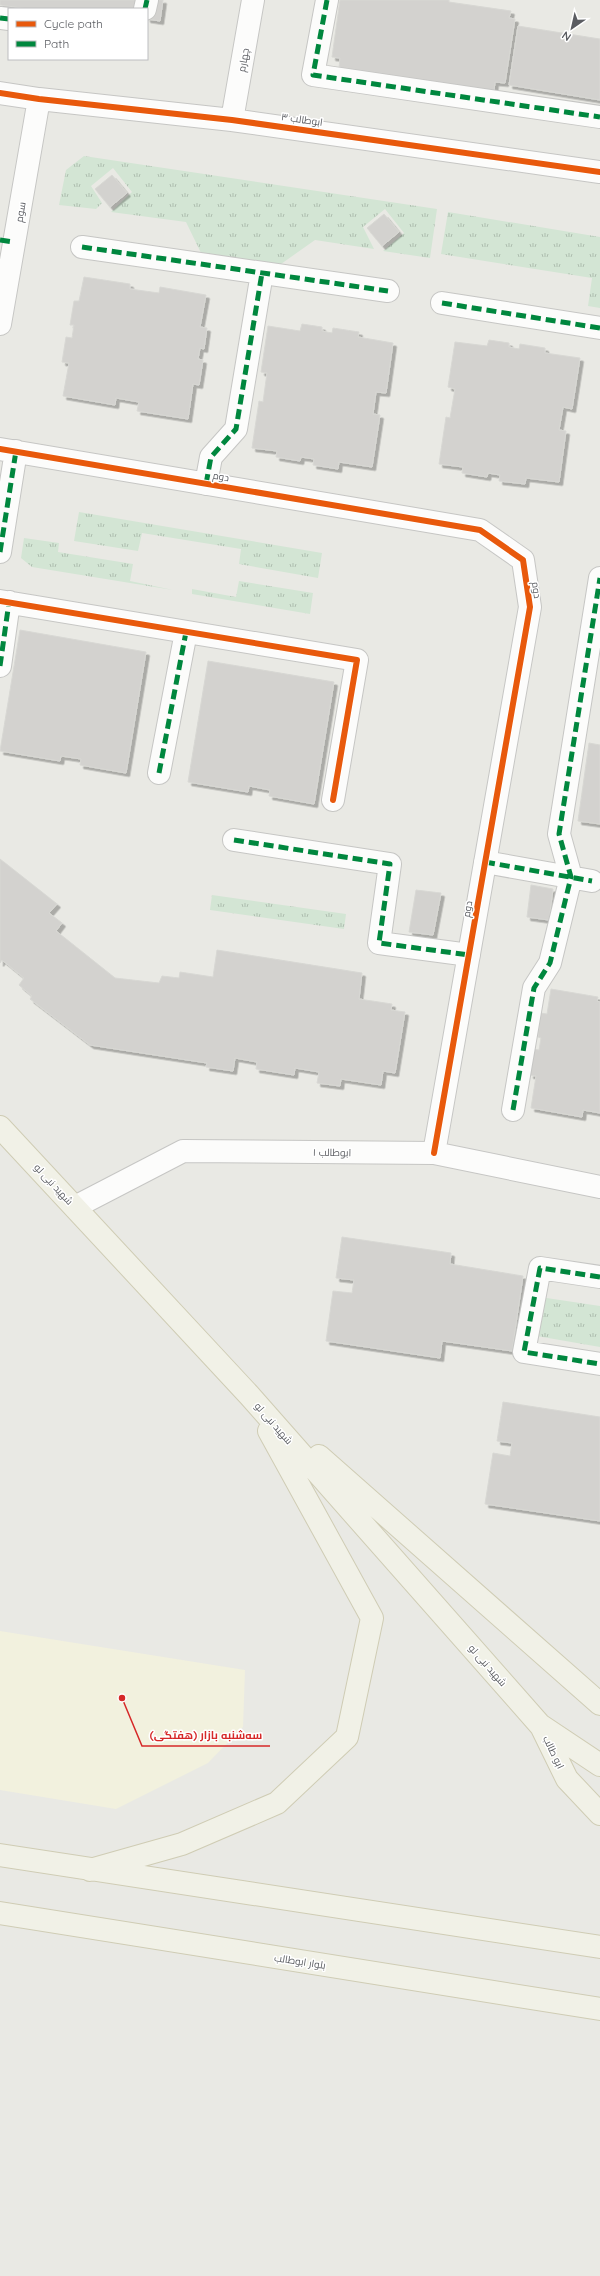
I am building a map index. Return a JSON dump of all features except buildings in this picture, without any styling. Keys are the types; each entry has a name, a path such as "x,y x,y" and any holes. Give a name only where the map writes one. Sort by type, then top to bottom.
{"main road":[{"name":"شهید نبی لو","path":"0,1127 249,1395 540,1725"},
{"path":"249,1395 600,1704"},
{"path":"90,1870 182,1844 276,1803 347,1737 372,1618 249,1395"},
{"name":"ابو طالب","path":"540,1725 600,1765"},
{"name":"ابو طالب","path":"540,1725 567,1779 600,1814"},
{"path":"0,1856 600,1947"},
{"name":"بلوار ابوطالب","path":"0,1913 600,2009"}],"street":[{"name":"چهارم","path":"232,120 254,0"},
{"path":"327,0 313,75 600,117"},
{"name":"ابوطالب ۳","path":"0,93 39,99 232,120 600,172"},
{"name":"سوم","path":"0,324 7,241 39,99"},
{"path":"82,246 388,292"},
{"path":"206,484 212,457 236,429 262,273"},
{"path":"442,302 600,328"},
{"path":"0,552 8,450"},
{"name":"دوم","path":"8,450 480,530 523,560 530,607 434,1153"},
{"path":"513,1110 534,988 550,963 582,879 559,834 600,578"},
{"path":"0,666 5,601 357,660 333,800"},
{"path":"159,773 186,632"},
{"path":"234,840 390,864 379,943 469,955"},
{"path":"485,862 582,879"},
{"name":"ابوطالب ۱","path":"75,1207 183,1151 434,1153 600,1187"},
{"path":"600,1277 540,1268 524,1352 600,1364"}],"shaded area":[{"path":"0,1631 245,1670 243,1727 208,1763 116,1809 0,1790"}],"green space":[{"path":"84,156 437,209 430,258 383,251 404,233 385,209 363,227 374,249 315,240 281,264 202,255 186,222 111,212 132,192 113,168 91,186 102,203 96,209 59,205 66,170"},
{"path":"448,212 600,237 600,308 588,306 592,278 441,254"},
{"path":"79,512 322,553 318,578 239,564 241,549 142,533 138,551 74,541"},
{"path":"24,538 59,543 58,552 133,564 130,581 173,590 32,567 21,558"},
{"path":"239,581 313,593 310,614 192,594 192,589 236,597"},
{"path":"212,895 346,914 344,929 210,910"},
{"path":"540,1297 600,1306 600,1347 531,1335"}],"marked path":[{"path":"145,8 147,0"},
{"path":"327,0 313,75 600,117"},
{"path":"0,18 8,19"},
{"path":"0,240 14,242"},
{"path":"82,247 388,291"},
{"path":"206,484 211,457 236,429 262,273"},
{"path":"442,303 600,328"},
{"path":"0,552 16,451"},
{"path":"513,1110 534,988 550,963 571,877 559,834 600,578"},
{"path":"0,666 9,602"},
{"path":"159,773 186,632"},
{"path":"234,840 390,864 379,943 469,955"},
{"path":"485,862 592,881"},
{"path":"600,1277 540,1268 524,1352 600,1364"}],"cycle path":[{"path":"0,93 39,99 232,120 600,172"},
{"path":"0,449 480,530 523,560 530,607 434,1153"},
{"path":"0,601 357,660 333,800"}],"place":[{"name":"سه‌شنبه بازار (هفتگی)","path":"122,1698"}]}
